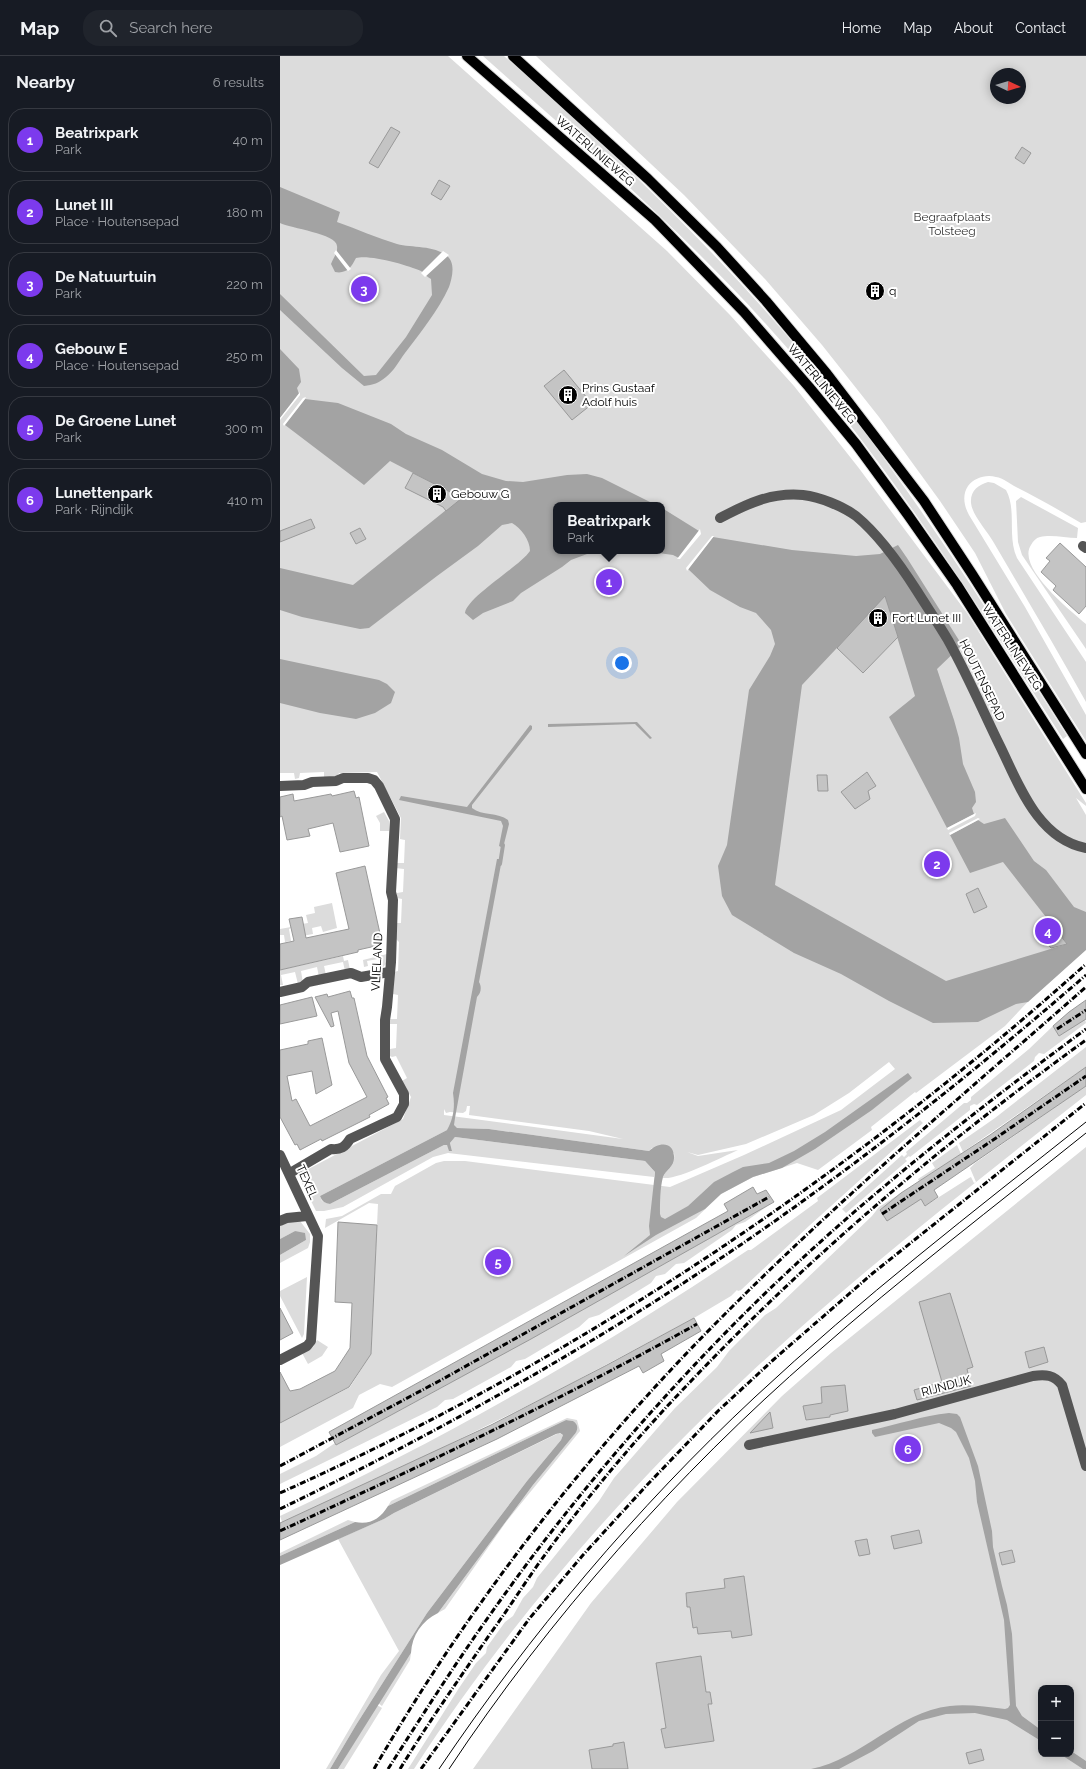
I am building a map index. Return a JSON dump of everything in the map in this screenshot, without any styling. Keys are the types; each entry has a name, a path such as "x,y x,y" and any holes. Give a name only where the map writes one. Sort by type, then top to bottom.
{"main road":[{"name":"WATERLINIEWEG","path":"467,56 655,220 744,312 809,388 865,456 953,579 1086,789"},
{"name":"WATERLINIEWEG","path":"513,56 648,179 717,247 766,301 827,374 924,501 1086,754"}],"street":[{"name":"HOUTENSEPAD","path":"720,518 764,497 785,494 803,495 837,505 856,516 902,567 948,640 1022,791 1039,818 1055,835 1073,846 1086,848"},
{"name":"VLIELAND","path":"280,786 336,781 343,778 368,778 374,780 379,786 395,819 391,892 393,908 387,1007 384,1020 385,1059 404,1094 404,1104 397,1117 350,1139 347,1145 342,1148 338,1150 331,1149 290,1173"},
{"path":"280,992 302,987 308,982 350,973 361,977 389,972"},
{"name":"TEXEL","path":"280,1155 300,1195 307,1216 287,1218 280,1221"},
{"path":"280,1360 307,1346 313,1336 318,1236 307,1216"},
{"name":"RIJNDIJK","path":"750,1445 895,1414 1044,1374 1057,1379 1062,1385 1086,1466"}],"green space":[{"path":"280,56 448,56 667,251 730,315 794,386 858,467 967,613 1086,803 1086,806 1076,798 1086,815 1086,940 1005,1026 916,1093 915,1092 871,1127 872,1130 818,1170 797,1163 753,1177 721,1194 696,1218 392,1387 380,1384 359,1395 353,1408 280,1447 280,1423 350,1387 371,1354 378,1204 369,1203 325,1228 326,1219 342,1216 381,1194 391,1194 395,1186 436,1163 444,1161 465,1161 670,1187 744,1155 841,1110 895,1069 889,1062 849,1093 814,1115 746,1144 698,1155 687,1152 698,1156 738,1150 689,1172 670,1178 663,1178 672,1165 674,1153 652,1148 649,1151 489,1129 457,1128 447,1130 320,1196 322,1201 330,1204 444,1145 447,1145 452,1151 450,1143 455,1137 645,1161 655,1172 654,1177 448,1153 433,1157 343,1207 316,1211 298,1175 403,1119 411,1097 402,1081 407,1078 396,1056 390,1056 390,1049 396,1048 397,1024 388,1024 389,1019 397,1019 398,995 393,994 394,972 398,971 399,942 395,938 397,923 401,923 402,899 397,898 397,893 403,892 404,869 395,868 396,863 404,863 405,840 400,839 401,818 377,772 339,773 336,778 324,777 324,772 300,773 299,778 295,779 294,773 280,773","holes":["467,1106 470,1106 469,1115 589,1131 623,1139 444,1115 444,1109 446,1113 463,1113 466,1111"]},
{"path":"483,56 504,56 613,155 717,258 783,331 861,427 898,477 1001,632 1067,736 1063,739 959,577 886,472 807,371 732,287 698,253 592,153"},
{"name":"Begraafplaats Tolsteeg","path":"536,56 1086,56 1086,522 1081,523 1004,480 992,476 984,476 971,483 966,489 964,497 969,515 1025,607 1086,715 1086,741 1006,614 975,553 940,501 879,417 822,345 765,279 684,195"},
{"path":"988,482 994,483 1006,490 1011,506 1014,550 1017,558 1086,662 1086,702 994,543 974,513 971,503 973,492 981,485"},
{"path":"1021,497 1078,528 1077,538 1044,536 1037,538 1031,545 1028,554 1031,565 1047,588 1086,624 1086,649 1022,555 1018,542 1016,501"},
{"path":"384,812 389,821 389,831 380,831 380,823 376,816"},
{"path":"332,903 337,928 323,932 321,926 312,928 313,934 302,936 296,925 308,923 306,915 315,913 314,907"},
{"path":"291,927 289,929 291,941 285,942 284,935 280,935 280,929"},
{"path":"387,954 387,963 383,967 380,968 378,959 367,961 368,966 364,967 363,960"},
{"path":"343,956 344,961 348,960 350,970 345,971 343,962 324,966 326,975 319,977 317,967 301,971 303,983 298,984 295,972 281,975 283,985 280,985 280,970"},
{"path":"1085,1019 1086,1023 1044,1054 1039,1053 1035,1057 1034,1061 977,1105 974,1104 970,1106 970,1110 910,1157 909,1156 905,1159 907,1161 846,1213 842,1209 902,1155 904,1157 907,1154 906,1152 964,1103 971,1100 971,1097 1029,1049 1053,1026 1059,1036"},
{"path":"1086,1047 1086,1067 963,1152 959,1143 995,1118"},
{"path":"1086,1086 1086,1095 870,1268 787,1340 746,1377 654,1467 568,1563 527,1613 488,1663 414,1769 408,1769 459,1688 476,1663 486,1653 487,1647 505,1622 513,1616 523,1598 533,1587 537,1578 599,1501 614,1478 675,1408 717,1367 729,1351 765,1315 776,1308 872,1216 879,1207 901,1193 880,1210 921,1199 925,1206 971,1177 974,1183 976,1182 970,1168 975,1163"},
{"path":"920,1120 923,1123 810,1225 741,1290 737,1290 731,1296 694,1318 549,1395 401,1468 282,1522 280,1516 341,1487 461,1425 519,1392 635,1323 748,1250 751,1250 818,1201 817,1198"},
{"path":"957,1145 961,1154 919,1181 918,1179 935,1168 932,1163"},
{"path":"1086,1147 1086,1769 473,1769 591,1603 677,1502 782,1396 831,1353"},
{"path":"769,1205 745,1222 736,1225 732,1230 684,1263 676,1264 665,1274 656,1276 651,1283 599,1315 589,1318 579,1327 525,1359 516,1361 511,1367 453,1399 445,1400 437,1407 280,1484 280,1474 316,1456 335,1443 336,1445 445,1386"},
{"path":"300,1221 310,1234 308,1248 280,1263 280,1255 306,1240 295,1231 280,1239 280,1226 290,1222"},
{"path":"307,1277 304,1334 302,1338 280,1296 280,1291"},
{"path":"317,1340 328,1347 322,1356 308,1364 302,1353 313,1347"},
{"path":"567,1418 577,1420 580,1431 506,1522 445,1609 438,1613 533,1485 574,1435 577,1427 573,1421 566,1420 388,1506 391,1501"},
{"path":"559,1433 563,1435 561,1440 527,1481 427,1613 330,1769 326,1769 381,1675 399,1651 338,1539 384,1519"},
{"path":"348,1520 355,1522 280,1556 280,1553"},
{"path":"411,1653 410,1660 382,1706 378,1703"},
{"path":"377,1705 382,1708 344,1769 338,1769"}],"shaded area":[{"path":"280,187 340,212 337,222 397,244 436,250 442,252 450,259 452,263 451,279 449,287 440,305 394,369 389,375 378,382 364,386 342,368 280,310 280,294 364,376 376,375 406,337 432,295 431,279 421,271 398,263 362,257 356,258 348,270 335,272 331,264 337,251 335,242 322,235 280,223"},
{"path":"280,349 299,369 301,382 297,388 299,394 280,418"},
{"path":"305,399 338,403 391,424 406,434 442,450 482,474 506,481 523,482 567,475 587,474 602,478 650,502 553,502 553,554 587,554 571,560 521,593 513,601 483,613 473,620 465,613 468,606 474,599 524,558 530,551 530,547 524,535 519,528 512,523 502,525 478,546 369,628 360,629 302,617 280,610 280,568 353,585 461,498 390,461 364,485 285,425"},
{"path":"665,510 699,531 679,558 665,554"},
{"path":"713,537 792,550 856,556 880,554 898,545 907,558 962,645 937,669 959,738 963,764 975,792 976,802 972,808 974,814 947,828 889,717 915,696 885,597 802,685 775,885 946,981 1067,944 1003,862 970,873 950,835 978,820 984,824 1005,818 1034,861 1046,870 1074,907 1086,912 1086,950 1028,1002 1016,1004 978,1022 933,1023 889,1001 841,974 794,953 732,915 722,896 718,866 727,845 749,690 770,656 775,644 771,630 756,613 740,607 710,590 688,569"},
{"path":"280,659 379,680 387,684 395,692 391,703 375,713 356,719 320,713 280,703"},
{"path":"637,722 652,738 650,739 635,724 548,727 548,724"},
{"path":"530,725 532,726 532,729 472,805 472,808 480,812 500,816 508,820 509,824 503,848 499,846 503,826 501,821 399,800 401,796 467,807"},
{"path":"497,859 502,859 479,982 481,990 477,997 455,1118 454,1125 457,1128 489,1129 649,1151 656,1146 664,1144 668,1145 673,1151 674,1160 663,1177 661,1186 660,1214 661,1217 665,1219 688,1206 714,1182 743,1167 769,1163 794,1151 825,1132 908,1073 912,1078 872,1110 815,1149 782,1168 753,1177 721,1194 705,1209 656,1235 624,1256 650,1235 649,1226 655,1172 645,1161 455,1137 450,1143 452,1151 449,1151 447,1145 444,1145 330,1204 325,1202 320,1196 447,1130 453,1112 453,1093"},
{"path":"295,1231 305,1233 306,1240 280,1255 280,1239"},
{"path":"939,1414 957,1414 960,1417 978,1466 992,1531 993,1547 1007,1605 1012,1634 1016,1706 1022,1716 1038,1728 1038,1739 1007,1720 975,1713 946,1714 919,1721 873,1751 839,1769 811,1769 829,1764 847,1756 896,1726 931,1710 964,1705 1005,1709 1010,1705 1004,1620 977,1502 975,1481 969,1458 956,1432 939,1423 875,1437 872,1433 872,1430"},
{"path":"566,1420 573,1421 576,1424 577,1429 575,1433 533,1485 438,1613 427,1620 419,1629 413,1640 411,1653 338,1769 330,1769 427,1613 527,1481 561,1440 563,1435 560,1433 556,1434 384,1519 280,1565 280,1556 355,1522 370,1522 378,1518 388,1506"},
{"path":"1074,1753 1086,1761 1086,1769 1083,1769 1065,1757 1074,1757"}],"pier":[{"path":"336,250 351,269 348,271 334,253"},
{"path":"443,251 449,255 425,277 421,273"},
{"path":"300,392 300,395 280,420 280,418"},
{"path":"306,397 284,426 283,424 303,398"},
{"path":"700,529 701,534 680,559 677,559"},
{"path":"712,536 714,536 687,571 686,568"},
{"path":"976,813 975,816 948,830 947,828"},
{"path":"978,818 980,819 950,835 949,833"}],"building":[{"path":"391,127 400,132 378,168 369,163"},
{"path":"1022,147 1031,153 1024,164 1015,158"},
{"path":"439,180 450,186 441,200 431,194"},
{"name":"Prins Gustaaf Adolf huis","path":"564,370 592,404 572,420 544,386"},
{"name":"Gebouw G","path":"413,473 462,498 446,511 443,507 405,488"},
{"path":"311,519 315,528 280,542 280,531"},
{"path":"360,528 366,539 356,544 350,533"},
{"path":"1060,543 1086,567 1086,606 1079,614 1053,590 1056,586 1041,572 1050,561 1046,558"},
{"name":"Fort Lunet III","path":"885,596 898,637 863,673 837,648"},
{"path":"867,772 876,786 868,791 870,799 855,809 841,792"},
{"path":"817,775 827,775 828,791 818,791"},
{"path":"354,791 356,798 359,797 369,846 340,852 333,823 308,829 310,836 287,840 282,816 280,817 280,797 293,794 294,801 331,794 332,796"},
{"path":"365,866 381,938 379,939 380,945 358,950 358,952 280,970 280,944 294,941 289,919 302,917 306,938 349,929 336,873"},
{"path":"978,888 987,907 974,913 966,894"},
{"path":"1057,931 1067,944 1051,948 1045,941"},
{"path":"350,991 352,998 354,998 367,1056 388,1097 386,1098 389,1104 369,1115 370,1117 322,1141 321,1139 300,1150 297,1144 295,1145 280,1117 280,1050 308,1044 308,1041 322,1038 332,1085 316,1094 312,1071 287,1076 292,1101 296,1099 310,1126 367,1097 349,1063 338,1011 331,1013 334,1026 331,1027 315,997 327,994 328,997"},
{"path":"312,997 317,1016 280,1024 280,1005"},
{"path":"1086,1000 1086,1019 1059,1036 1053,1026"},
{"path":"1086,1067 1086,1086 934,1190 938,1197 925,1206 921,1199 887,1221 880,1210 901,1193 990,1135"},
{"path":"753,1187 757,1194 766,1190 774,1202 531,1339 336,1445 329,1432 728,1211 724,1204"},
{"path":"338,1222 377,1225 371,1354 349,1387 280,1423 280,1372 290,1391 300,1389 335,1371 350,1348 352,1303 335,1302"},
{"path":"950,1293 973,1367 967,1369 971,1386 917,1400 914,1390 942,1382 919,1302"},
{"path":"280,1308 293,1333 280,1340"},
{"path":"694,1318 701,1331 661,1354 664,1361 643,1373 639,1366 497,1439 280,1540 280,1523 491,1425"},
{"path":"1044,1347 1048,1362 1029,1368 1025,1352"},
{"path":"845,1385 848,1411 830,1415 830,1417 806,1420 803,1406 822,1403 821,1387"},
{"path":"770,1412 773,1428 750,1433"},
{"path":"919,1530 922,1543 894,1549 891,1536"},
{"path":"867,1539 870,1554 859,1556 855,1541"},
{"path":"1012,1550 1015,1562 1002,1565 999,1553"},
{"path":"744,1576 752,1635 732,1638 731,1631 698,1634 697,1627 693,1628 690,1607 687,1607 686,1593 725,1588 724,1579"},
{"path":"701,1656 706,1692 710,1692 712,1704 708,1704 714,1741 665,1748 661,1729 666,1728 656,1663"},
{"path":"624,1742 628,1769 592,1769 589,1750 613,1746 613,1744"},
{"path":"981,1749 984,1760 969,1764 966,1753"}],"waterway":[{"path":"500,864 503,845"}],"tram line":[{"path":"439,1769 510,1670 586,1574 668,1483 711,1439 755,1397 876,1290 1086,1122"},
{"path":"449,1769 529,1657 573,1603 665,1498 714,1448 764,1400 848,1325 915,1269 1086,1133"}],"railway":[{"path":"280,1493 389,1441 496,1385 601,1324 703,1260 803,1191 900,1119 995,1043 1086,964"},
{"path":"280,1509 402,1448 521,1382 638,1312 696,1275 796,1206 881,1143 1005,1044 1086,975"},
{"path":"374,1769 450,1648 533,1532 624,1421 672,1368 766,1274 855,1190 1086,987"},
{"path":"1057,1029 1086,1010"},
{"path":"388,1769 487,1619 556,1526 613,1456 704,1355 776,1283 861,1206 949,1133 1086,1029"},
{"path":"400,1769 455,1684 533,1572 575,1515 612,1469 692,1380 784,1288 881,1201 982,1118 1086,1040"},
{"path":"882,1214 1086,1076"},
{"path":"421,1769 529,1619 583,1555 718,1411 772,1361 873,1273 1086,1103"},
{"path":"280,1466 441,1380 769,1197"},
{"path":"280,1531 490,1432 646,1352 697,1324"}],"place":[{"name":"De Natuurtuin","path":"364,289"},
{"name":"q","path":"875,291"},
{"name":"Prins Gustaaf Adolf huis","path":"568,395"},
{"name":"Gebouw G","path":"437,494"},
{"name":"Beatrixpark","path":"609,582"},
{"name":"Fort Lunet III","path":"878,618"},
{"name":"Lunet III","path":"937,864"},
{"name":"Gebouw E","path":"1048,931"},
{"name":"De Groene Lunet","path":"498,1262"},
{"name":"Lunettenpark","path":"908,1449"}]}
